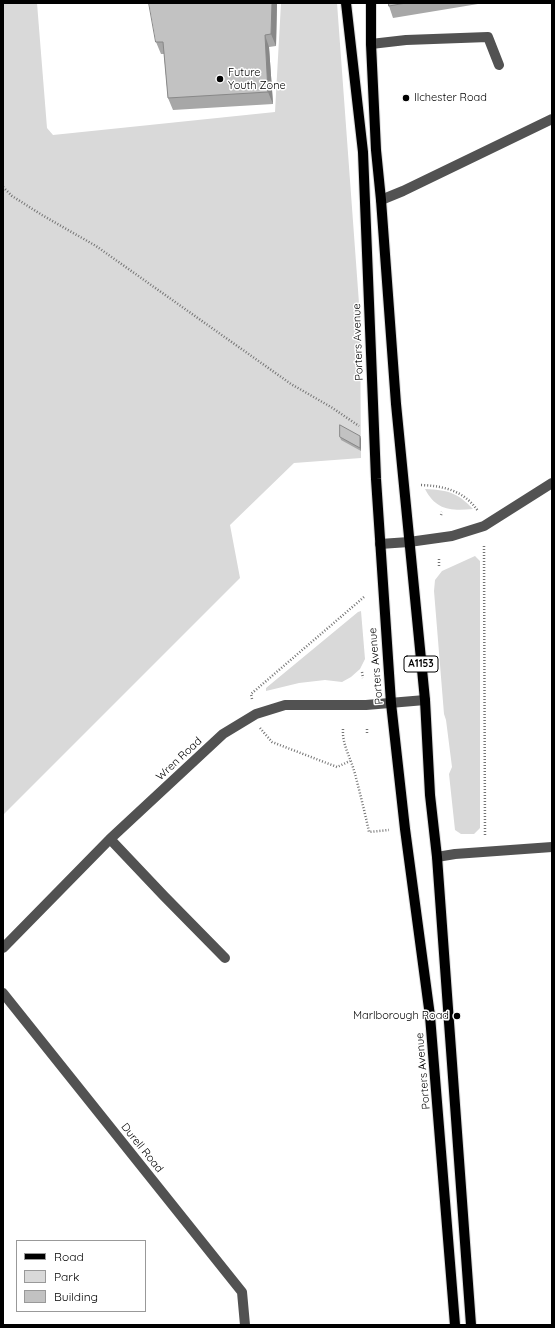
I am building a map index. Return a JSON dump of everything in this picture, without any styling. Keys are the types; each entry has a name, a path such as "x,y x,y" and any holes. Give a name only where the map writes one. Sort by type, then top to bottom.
{"main road":[{"name":"Porters Avenue","path":"346,3 363,152 373,417 391,703 405,829 430,1016 455,1325"},
{"name":"A1153","path":"371,3 371,44 376,150 382,200 396,404 425,700 430,795 437,857 471,1325"}],"street":[{"path":"371,44 406,40 488,37 500,65"},
{"path":"382,200 552,119"},
{"path":"380,544 409,542 452,536 484,526 552,483"},
{"name":"Wren Road","path":"3,948 110,839 223,734 256,714 285,705 366,705 425,700"},
{"path":"110,839 225,958"},
{"path":"437,857 455,854 552,847"},
{"name":"Durell Road","path":"3,993 242,1292 245,1325"}],"path":[{"path":"3,187 12,196 96,246 291,384 331,407 361,427 355,416 373,417"},
{"path":"422,485 449,489 473,503 478,511"},
{"path":"484,546 485,839"},
{"path":"439,559 439,566"},
{"path":"350,761 337,766 272,742 258,727 251,694 364,597"},
{"path":"362,672 363,678"},
{"path":"367,728 367,735"},
{"path":"343,729 343,737 355,772 370,832 388,830"}],"green space":[{"path":"3,3 37,3 47,128 53,135 275,112 281,3 337,3 360,317 361,458 294,463 230,525 240,578 3,815"},
{"path":"425,489 446,491 457,495 473,509 457,510 444,508 429,496"},
{"path":"475,556 480,561 480,828 474,834 461,834 455,830 449,774 452,767 444,714 434,591 435,580 442,571"},
{"path":"361,611 365,659 360,669 351,677 342,682 325,680 299,683 266,691 266,688"}],"building":[{"name":"Future Youth Zone","path":"149,3 272,3 271,34 265,35 268,92 168,98 163,42 156,42"},
{"path":"389,3 406,3 389,6"},
{"path":"340,425 360,436 360,448 340,437"}],"place":[{"name":"Future Youth Zone","path":"220,79"},
{"name":"Ilchester Road","path":"406,98"},
{"name":"Marlborough Road","path":"457,1016"}]}
